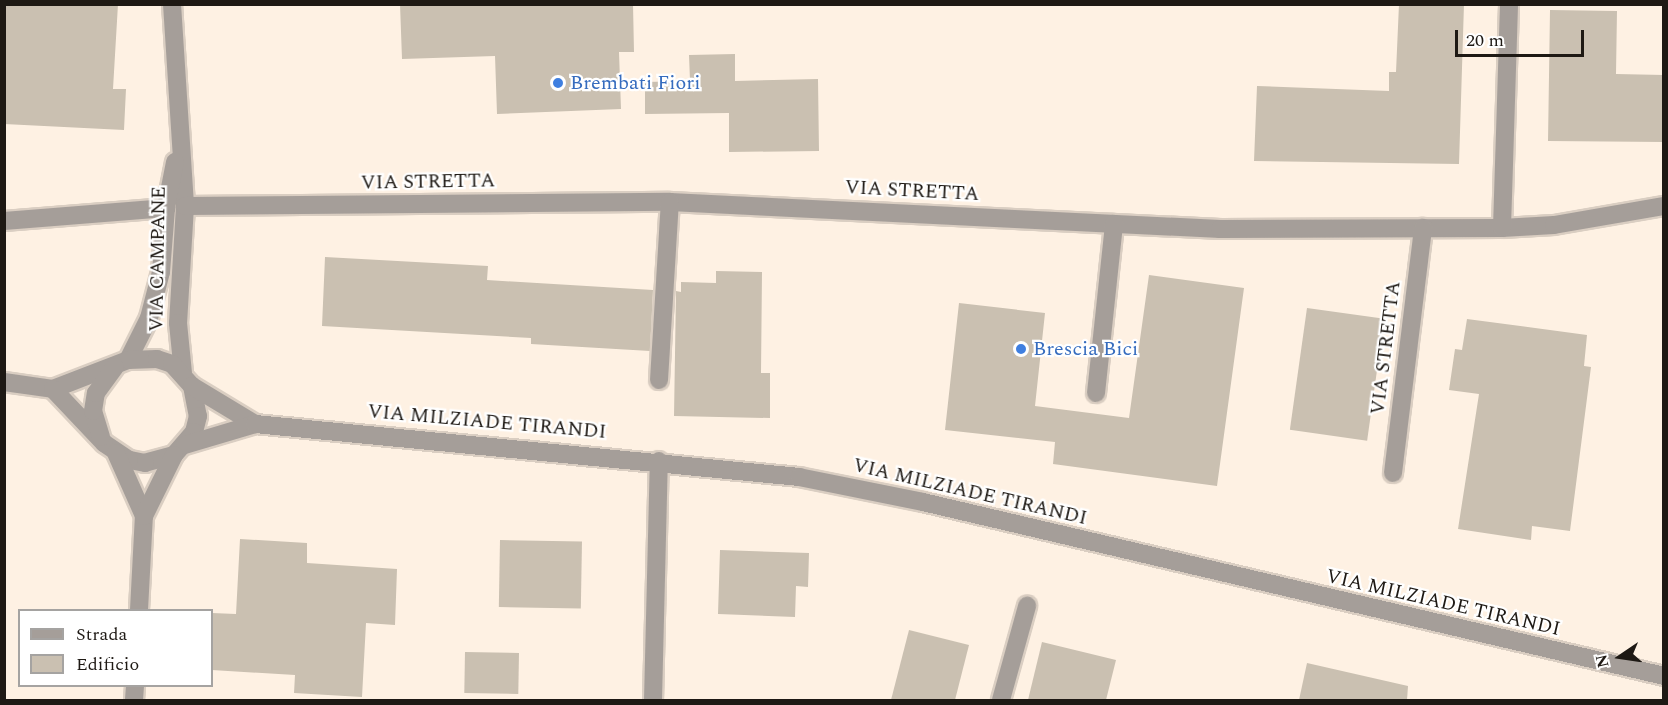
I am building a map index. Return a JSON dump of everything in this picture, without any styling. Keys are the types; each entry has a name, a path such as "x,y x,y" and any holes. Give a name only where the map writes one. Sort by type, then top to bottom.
{"street":[{"name":"VIA CAMPANE","path":"172,4 178,145 185,206 178,322 188,379"},
{"path":"1502,228 1509,4"},
{"name":"VIA CAMPANE","path":"122,363 149,318 161,272 166,208 178,145"},
{"path":"659,380 670,202"},
{"name":"VIA STRETTA","path":"185,206 670,202 1220,229 1502,228 1554,225 1664,206"},
{"path":"4,221 166,208"},
{"path":"1096,393 1114,224"},
{"name":"VIA STRETTA","path":"1393,473 1423,228"},
{"name":"VIA MILZIADE TIRANDI","path":"4,382 53,389 122,363 157,359 255,424"},
{"path":"122,363 96,393 93,411 144,516"},
{"path":"139,609 144,516 198,416 188,379"},
{"name":"VIA MILZIADE TIRANDI","path":"53,389 110,448 145,463 255,424 659,461 799,477 922,502 1664,676"},
{"path":"653,700 659,461"},
{"path":"1001,700 1027,606"}],"building":[{"path":"4,4 118,4 113,89 126,89 124,130 4,124"},
{"path":"400,4 633,4 634,52 619,52 621,109 497,114 495,56 402,59"},
{"path":"1399,4 1464,4 1459,164 1254,161 1257,86 1389,91 1389,72 1396,72"},
{"path":"1550,10 1617,11 1616,74 1664,75 1664,142 1548,141"},
{"path":"735,54 735,81 818,79 819,151 729,152 729,113 645,114 645,82 690,81 689,55"},
{"path":"325,257 488,266 487,280 653,290 650,351 531,344 531,338 322,326"},
{"path":"716,271 762,272 761,373 770,373 770,418 674,416 676,291 681,292 681,282 716,283"},
{"path":"1149,275 1244,288 1217,486 1053,464 1055,442 945,430 959,303 1045,313 1035,406 1129,418"},
{"path":"1307,308 1384,319 1367,441 1290,430"},
{"path":"1467,319 1587,335 1584,366 1591,367 1570,531 1532,526 1531,540 1458,529 1479,394 1449,390 1455,349 1462,350"},
{"path":"240,539 307,543 307,563 397,569 395,625 366,623 362,697 294,693 295,675 213,670 213,613 236,614"},
{"path":"500,540 582,541 581,608 499,607"},
{"path":"720,550 809,553 808,587 796,586 795,617 718,614"},
{"path":"909,630 969,645 955,700 891,700"},
{"path":"1042,642 1116,660 1106,700 1028,700"},
{"path":"465,652 519,653 518,694 464,693"},
{"path":"1307,663 1408,686 1407,700 1299,700"}],"place":[{"name":"Brembati Fiori","path":"558,83"},
{"name":"Brescia Bici","path":"1021,349"}]}
